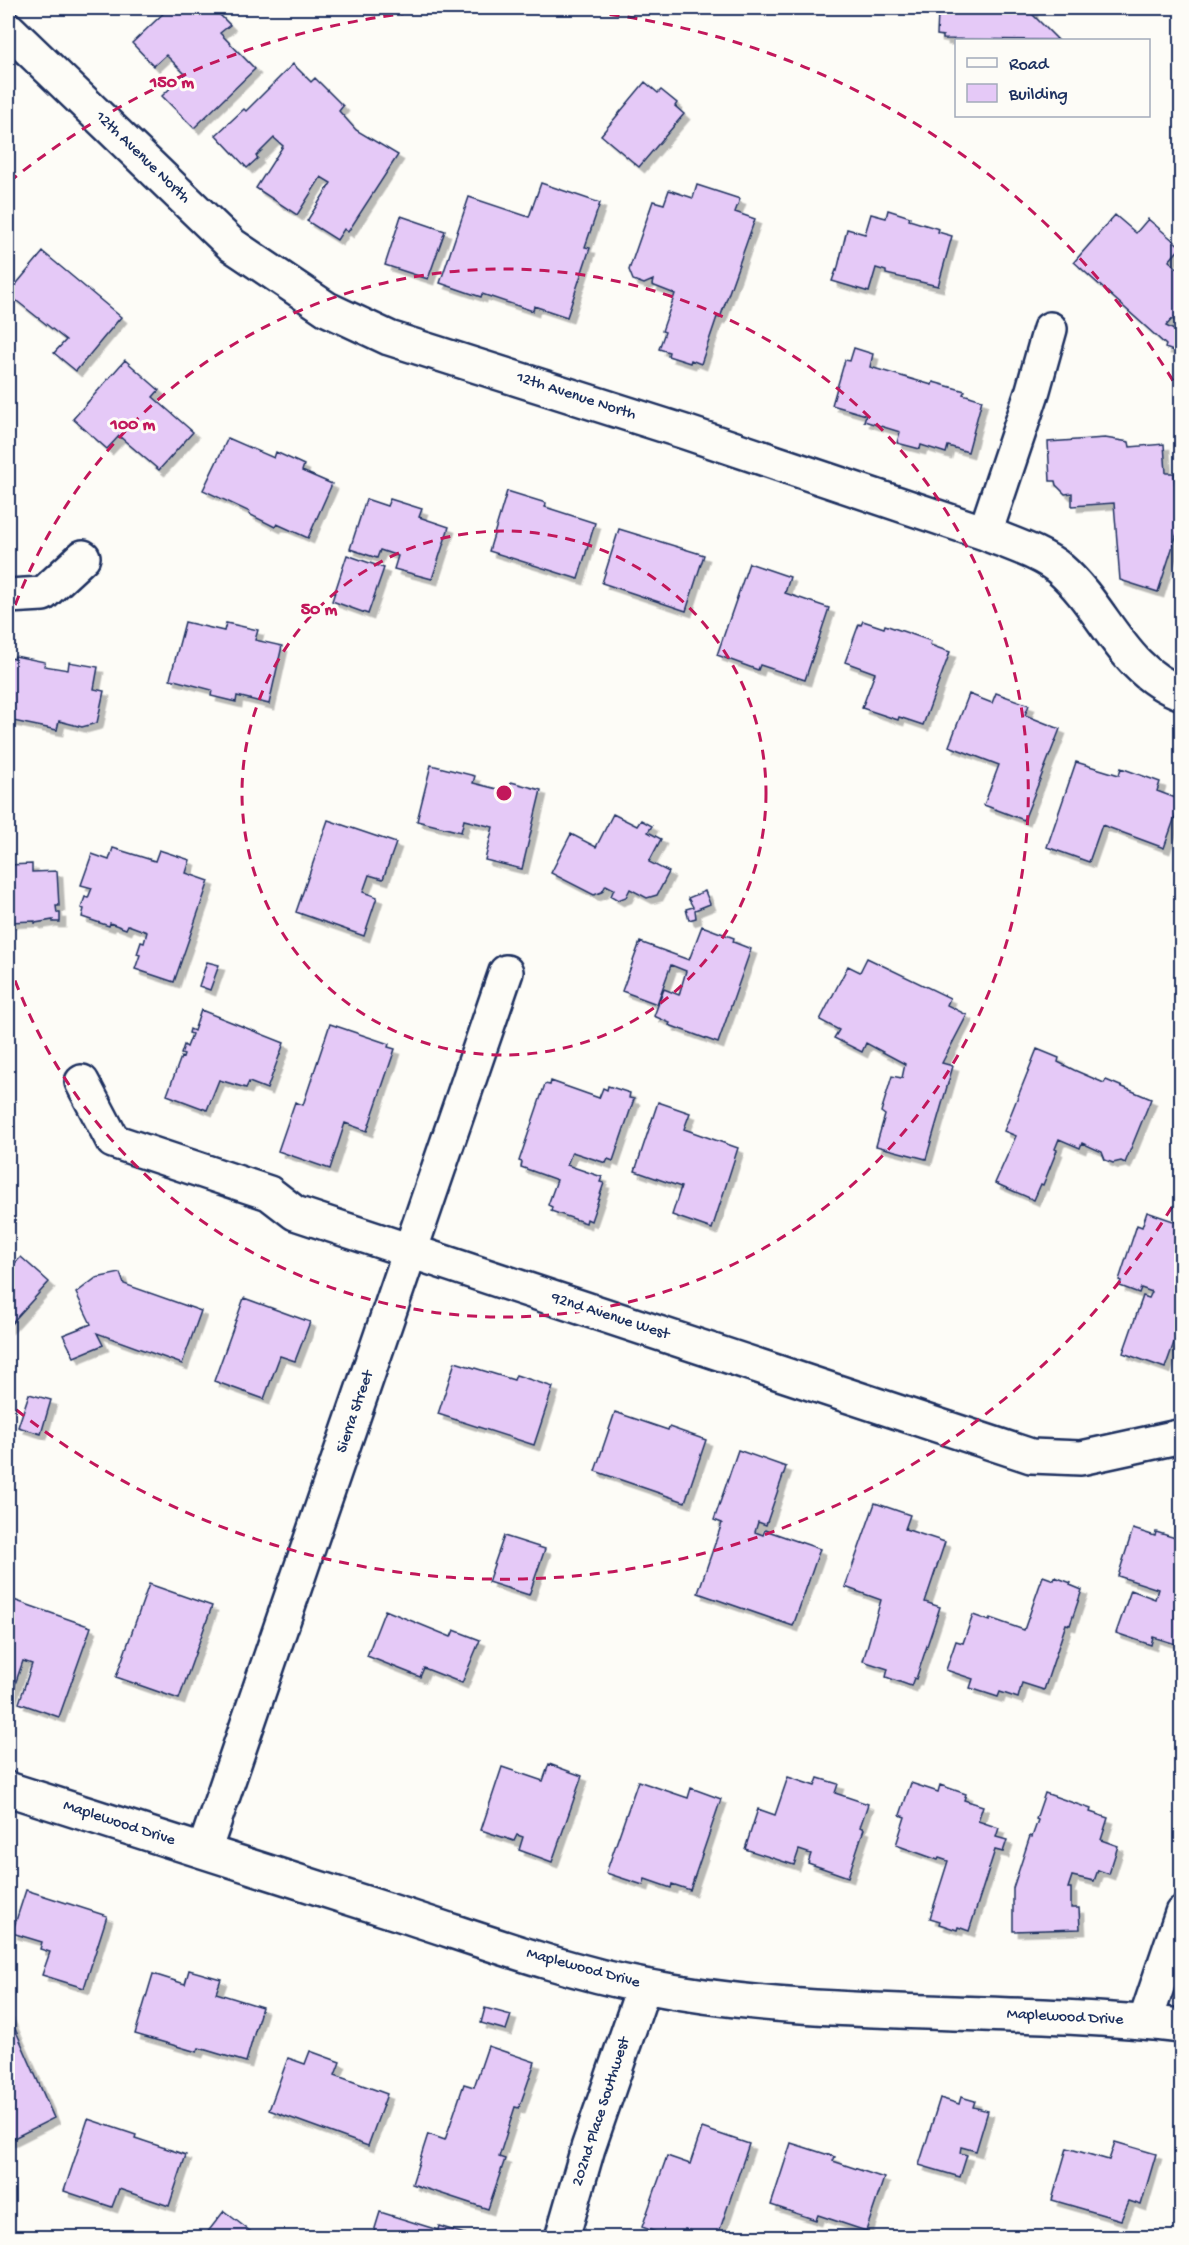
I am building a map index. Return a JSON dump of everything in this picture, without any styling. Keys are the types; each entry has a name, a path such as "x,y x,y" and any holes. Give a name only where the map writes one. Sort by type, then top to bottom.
{"street":[{"name":"12th Avenue North","path":"8,28 232,244 327,309 389,338 641,418 985,533 1059,567 1076,585 1132,661 1167,688 1182,693"},
{"path":"985,533 1033,390 1050,329"},
{"path":"8,596 43,594 83,558"},
{"name":"Sierra Street","path":"204,1851 506,972"},
{"name":"92nd Avenue West","path":"82,1083 113,1141 269,1193 295,1214 1031,1456 1081,1458 1182,1436"},
{"name":"Maplewood Drive","path":"8,1789 551,1962 644,1986 695,1995 782,2004 1145,2022 1182,2026"},
{"path":"1145,2022 1182,1913"},
{"name":"202nd Place Southwest","path":"562,2238 588,2148 644,1986"}],"building":[{"path":"169,8 213,8 230,25 220,33 255,69 194,128 162,96 185,74 166,55 154,66 132,43"},
{"path":"935,8 1032,8 1032,14 1057,39 943,39 943,36 937,35 938,13 935,13"},
{"path":"293,64 311,82 315,78 343,106 339,111 356,130 398,155 348,232 344,229 337,240 307,221 331,183 321,177 297,215 256,188 283,146 274,138 247,168 216,135 244,109 246,111"},
{"path":"645,82 658,93 661,90 677,103 675,106 684,114 639,167 601,135"},
{"path":"541,183 600,203 585,247 590,248 567,317 534,306 533,311 440,283 469,197 529,217"},
{"path":"697,185 740,199 735,212 755,219 701,364 668,356 669,352 659,349 665,332 662,331 675,294 652,285 653,280 644,284 633,280 629,270 653,201 664,204 669,190 693,198"},
{"path":"888,210 952,236 938,286 886,274 886,271 876,268 869,292 832,281 837,271 847,229 865,234 871,214 886,218"},
{"path":"1115,215 1136,233 1148,219 1181,247 1169,261 1182,272 1182,321 1179,324 1172,319 1166,326 1182,334 1182,354 1165,348 1166,345 1074,262"},
{"path":"401,216 445,231 428,279 385,265"},
{"path":"43,252 121,317 76,371 54,353 66,340 8,294"},
{"path":"854,348 873,354 870,367 932,385 933,382 965,391 963,394 982,400 968,452 948,446 946,453 921,445 920,449 897,443 900,432 864,421 866,415 832,405 845,360 850,361"},
{"path":"125,360 159,390 153,397 193,432 159,470 119,436 107,449 73,419"},
{"path":"228,438 274,458 276,452 304,465 302,471 332,484 308,538 277,524 275,527 249,514 250,512 203,490"},
{"path":"1105,438 1129,442 1130,447 1164,444 1166,473 1174,473 1177,525 1180,524 1158,592 1120,580 1114,503 1072,506 1072,493 1065,494 1055,481 1050,481 1048,442"},
{"path":"507,491 546,503 545,507 595,523 578,579 489,551"},
{"path":"366,499 387,506 390,499 422,509 419,517 449,527 432,579 394,569 398,556 380,550 377,558 350,549"},
{"path":"619,529 704,555 686,611 602,583"},
{"path":"347,555 384,568 368,614 332,601"},
{"path":"749,563 790,577 785,593 829,608 805,680 760,665 758,670 717,655"},
{"path":"863,621 884,628 885,625 931,641 930,645 950,652 923,725 899,717 898,720 862,708 875,673 845,662 859,624 861,625"},
{"path":"185,622 224,631 226,623 258,630 255,640 282,646 269,704 237,696 236,702 211,696 212,690 170,679"},
{"path":"15,656 45,662 44,666 68,670 69,662 98,667 94,689 104,691 97,723 82,727 59,721 57,730 8,720 8,657 14,659"},
{"path":"996,693 1029,705 1025,715 1060,729 1024,820 984,805 999,765 949,746 969,694 992,703"},
{"path":"1076,762 1119,775 1121,768 1160,782 1157,791 1181,800 1164,848 1102,825 1089,862 1047,847"},
{"path":"431,765 475,776 473,783 509,792 511,782 541,790 522,869 485,860 493,827 464,820 461,832 417,821"},
{"path":"613,814 637,826 641,820 652,826 648,832 661,839 649,862 669,872 657,895 647,898 630,889 626,897 618,900 611,896 614,889 606,885 602,892 594,895 551,873 571,834 596,847"},
{"path":"328,820 396,843 383,879 369,875 363,892 377,897 364,936 296,912"},
{"path":"113,848 155,861 159,850 190,860 186,873 209,881 174,982 135,969 140,955 137,954 141,942 144,943 147,932 128,925 126,929 110,923 109,926 82,917 84,909 81,908 92,888 81,885 92,854 109,860"},
{"path":"32,864 32,872 57,871 59,906 56,906 57,913 60,913 60,922 53,922 53,920 35,923 35,921 8,922 8,865"},
{"path":"705,891 710,904 695,910 696,918 689,920 686,909 693,907 688,898"},
{"path":"702,926 734,938 733,942 751,949 718,1043 669,1025 670,1023 654,1016 664,989 679,995 686,971 671,965 657,1004 622,991 640,942 689,960"},
{"path":"867,958 950,998 947,1005 967,1015 942,1063 953,1066 926,1159 876,1146 885,1115 881,1112 892,1076 902,1078 905,1064 866,1043 862,1052 834,1038 839,1030 820,1020 848,966 860,972"},
{"path":"207,962 219,965 210,990 199,986"},
{"path":"201,1010 284,1043 267,1089 249,1082 246,1088 219,1080 207,1110 167,1095 181,1057 183,1058 184,1055 181,1054 184,1045 187,1047 192,1034 189,1033 190,1029 194,1031"},
{"path":"330,1024 389,1044 388,1047 395,1049 367,1131 345,1123 330,1169 278,1151 295,1102 303,1105"},
{"path":"1037,1049 1059,1058 1058,1062 1074,1070 1104,1083 1106,1080 1151,1099 1125,1163 1105,1160 1102,1152 1082,1143 1080,1148 1059,1139 1043,1185 1041,1184 1034,1200 995,1183 1016,1136 1004,1131"},
{"path":"551,1081 599,1098 603,1088 607,1090 608,1086 630,1093 629,1098 634,1099 613,1161 608,1159 606,1163 572,1152 567,1165 602,1177 600,1182 604,1183 591,1221 587,1219 586,1223 551,1211 552,1207 548,1205 557,1180 521,1167 522,1162 519,1161 545,1084 550,1085"},
{"path":"658,1102 690,1113 684,1129 738,1148 712,1229 672,1215 681,1187 635,1171"},
{"path":"1147,1212 1182,1224 1182,1320 1165,1368 1123,1353 1143,1296 1149,1298 1152,1292 1141,1288 1139,1293 1120,1286 1121,1281 1119,1280 1137,1225 1142,1227"},
{"path":"21,1257 49,1282 8,1327 8,1266 10,1268"},
{"path":"120,1273 124,1284 201,1311 182,1364 97,1333 103,1345 74,1357 63,1335 91,1324 76,1293 96,1278"},
{"path":"244,1298 310,1322 295,1361 280,1356 264,1399 214,1381"},
{"path":"455,1362 514,1380 516,1375 553,1387 534,1445 438,1414"},
{"path":"29,1394 51,1400 41,1434 18,1427"},
{"path":"615,1412 706,1440 685,1502 595,1471"},
{"path":"738,1450 786,1467 766,1525 758,1522 755,1532 763,1535 765,1530 820,1549 793,1626 698,1593 722,1523 714,1520"},
{"path":"875,1503 910,1515 905,1529 945,1542 925,1602 940,1607 916,1679 914,1678 911,1686 886,1677 888,1669 863,1661 881,1600 845,1587"},
{"path":"1133,1529 1155,1536 1156,1532 1182,1540 1182,1646 1153,1637 1151,1645 1116,1633 1131,1590 1155,1599 1158,1589 1118,1576"},
{"path":"504,1536 545,1549 529,1595 488,1582"},
{"path":"1043,1576 1054,1580 1055,1577 1082,1590 1070,1625 1066,1624 1044,1690 1022,1683 1018,1698 1000,1692 998,1697 970,1688 973,1679 946,1670 956,1641 963,1643 973,1615 990,1621 990,1618 1024,1630"},
{"path":"149,1584 212,1606 179,1699 116,1677"},
{"path":"8,1598 91,1627 59,1717 19,1703 32,1664 23,1661 10,1699 8,1699"},
{"path":"385,1610 451,1637 454,1630 480,1640 462,1683 424,1668 420,1677 367,1656"},
{"path":"549,1764 582,1776 552,1862 519,1850 523,1837 517,1835 514,1841 481,1830 502,1767 543,1781"},
{"path":"788,1777 815,1786 818,1778 838,1784 835,1793 868,1804 860,1827 864,1829 848,1877 808,1863 811,1854 799,1850 794,1865 745,1849 758,1809 775,1815"},
{"path":"638,1781 688,1798 691,1788 721,1799 690,1890 672,1884 671,1888 645,1879 643,1885 606,1873"},
{"path":"911,1783 938,1792 940,1785 966,1794 964,1800 983,1806 978,1821 999,1828 996,1837 1007,1840 1003,1852 995,1850 969,1931 939,1924 940,1921 930,1918 948,1861 939,1858 938,1860 896,1845 905,1817 900,1815"},
{"path":"1045,1793 1091,1809 1090,1812 1108,1818 1101,1840 1118,1846 1109,1874 1098,1870 1094,1881 1072,1876 1068,1888 1071,1888 1071,1908 1079,1908 1080,1929 1013,1931 1013,1888 1030,1836 1032,1837 1038,1820 1036,1819"},
{"path":"26,1890 107,1916 84,1988 42,1975 50,1952 40,1949 42,1942 12,1933"},
{"path":"189,1970 221,1979 216,1993 262,2007 246,2062 199,2048 197,2052 135,2034 153,1974 185,1984"},
{"path":"485,2008 511,2015 506,2030 481,2023"},
{"path":"8,2013 54,2118 8,2141"},
{"path":"488,2046 535,2062 519,2108 515,2107 499,2157 505,2159 488,2209 412,2184 428,2134 445,2140 464,2084 474,2087"},
{"path":"310,2051 340,2062 335,2075 387,2094 368,2146 269,2110 288,2058 305,2064"},
{"path":"961,2097 975,2101 973,2107 988,2111 976,2151 961,2147 960,2153 967,2155 960,2177 919,2165 940,2098 959,2104"},
{"path":"88,2119 186,2155 169,2206 119,2189 112,2207 64,2191"},
{"path":"702,2128 749,2144 717,2238 709,2238 685,2229 682,2238 672,2238 642,2227 667,2156 690,2164"},
{"path":"1115,2142 1156,2154 1141,2205 1129,2201 1121,2220 1052,2200 1067,2148 1109,2160"},
{"path":"791,2143 835,2157 833,2161 884,2178 866,2231 818,2215 816,2220 771,2205"},
{"path":"224,2211 259,2238 203,2238"},
{"path":"380,2212 438,2230 439,2226 477,2238 372,2238"}]}
